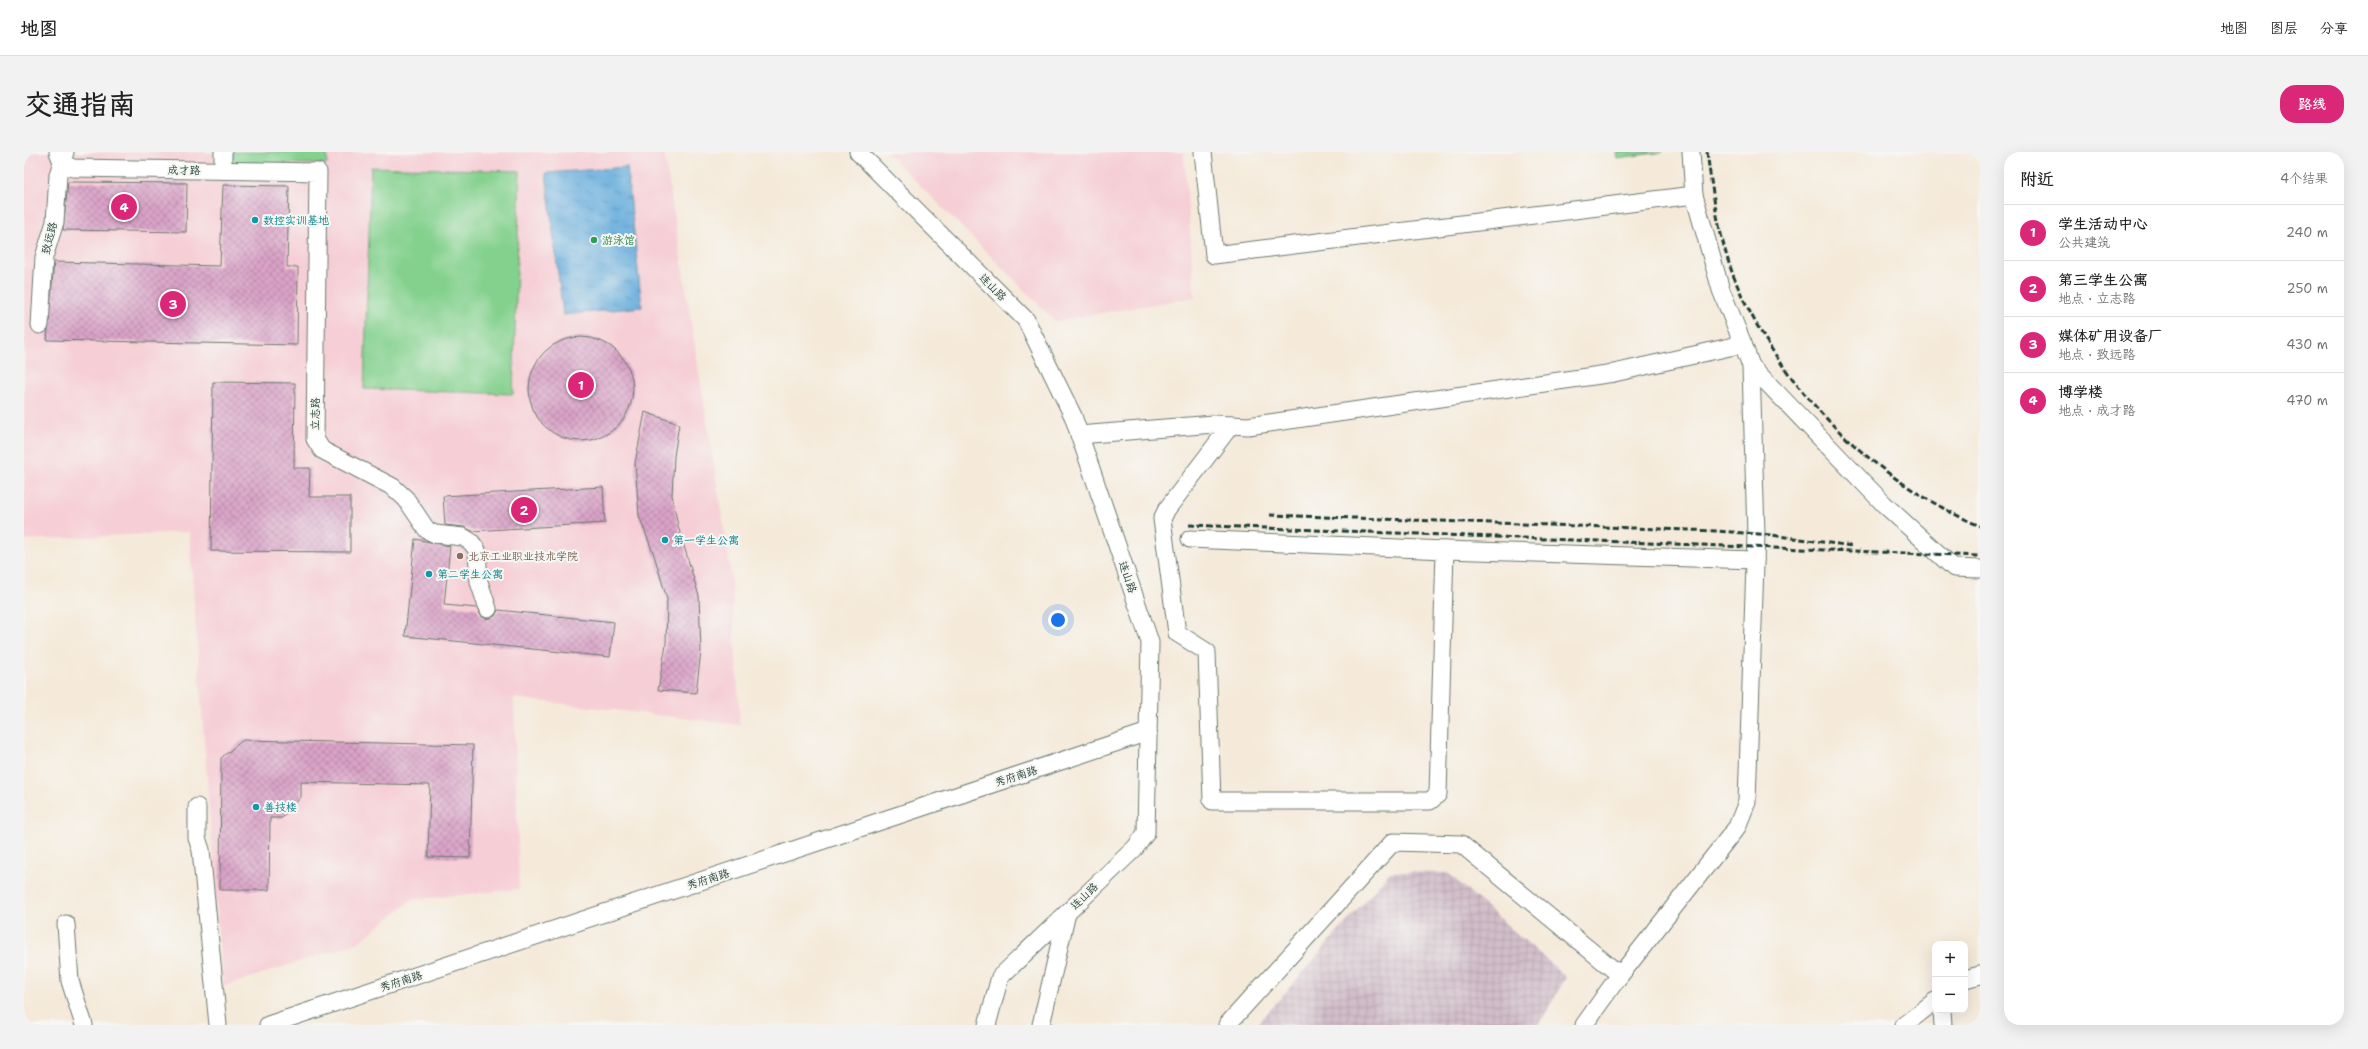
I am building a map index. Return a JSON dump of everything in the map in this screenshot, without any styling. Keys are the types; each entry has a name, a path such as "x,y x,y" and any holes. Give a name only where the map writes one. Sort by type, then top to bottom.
{"street":[{"path":"223,152 223,170"},
{"name":"连山路","path":"858,152 1026,320 1073,416 1150,642 1146,833 1134,848 1000,977 987,1025"},
{"path":"1203,152 1214,255 1694,195"},
{"path":"1584,1025 1620,975 1737,827 1747,802 1756,534 1751,366 1721,290 1694,195 1691,152"},
{"name":"成才路","path":"62,156 72,168 318,172"},
{"name":"致远路","path":"40,325 44,257 55,222 58,175 62,156"},
{"name":"立志路","path":"318,172 315,439 322,450 393,487 406,499 428,530 435,534 463,537 472,542 477,550 479,582 488,609"},
{"path":"1079,435 1214,424 1248,426 1614,373 1743,344"},
{"path":"1751,366 1885,505 1954,568 1980,569"},
{"path":"1177,633 1162,519 1167,509 1231,425"},
{"path":"1190,539 1445,550 1754,560"},
{"path":"1147,634 1177,633 1207,652 1212,801 1430,801 1438,794 1445,550"},
{"name":"秀府南路","path":"268,1025 1148,732"},
{"path":"197,807 197,838 201,850 218,1025"},
{"path":"1226,1025 1394,842 1461,844 1620,975"},
{"path":"1041,1025 1067,913"},
{"path":"66,924 70,982 84,1025"},
{"path":"1968,978 1980,976"},
{"path":"1904,1025 1932,1003"},
{"path":"1942,1013 1943,1025"}],"shaded area":[{"name":"北京工业职业技术学院","path":"24,152 664,152 731,572 740,725 514,698 519,889 411,900 359,942 222,987 189,532 24,540"},
{"path":"887,152 1184,152 1195,297 1055,321"},
{"path":"1390,872 1448,873 1566,977 1539,1025 1257,1025"}],"green space":[{"path":"231,152 327,152 327,164 231,163"},
{"path":"1616,152 1663,152 1617,158"},
{"path":"371,167 520,171 513,394 364,389"}],"water":[{"name":"游泳馆","path":"627,167 642,307 563,315 546,173"}],"building":[{"path":"68,182 187,183 186,232 63,230"},
{"path":"223,185 289,186 287,267 298,267 297,345 47,340 54,262 220,266"},
{"path":"581,337 601,341 618,352 629,369 633,389 629,409 618,426 601,437 581,441 561,437 544,426 533,409 529,389 533,369 544,352 561,341"},
{"path":"213,382 295,383 294,468 310,468 309,497 350,497 350,552 211,551"},
{"name":"第一学生公寓","path":"645,412 679,424 674,456 672,495 678,526 699,596 701,651 696,693 658,690 666,644 667,599 654,555 639,516 635,463"},
{"path":"603,487 605,523 472,531 464,527 445,525 443,496"},
{"name":"第二学生公寓","path":"415,539 450,546 444,605 477,608 481,616 486,619 495,616 498,610 614,622 610,657 405,636"},
{"name":"善技楼","path":"243,740 473,745 470,858 428,857 430,785 301,782 301,797 282,818 270,818 269,890 220,890 221,758"}],"railway":[{"path":"1707,152 1718,221 1726,255 1738,287 1757,326 1780,362 1807,397 1837,429 1869,458 1904,484 1941,507 1980,526"},
{"path":"1270,515 1717,531 1771,535 1852,546"},
{"path":"1189,525 1980,556"}],"place":[{"name":"博学楼","path":"124,207"},
{"name":"数控实训基地","path":"255,220"},
{"name":"游泳馆","path":"594,240"},
{"name":"媒体矿用设备厂","path":"173,304"},
{"name":"学生活动中心","path":"581,385"},
{"name":"第三学生公寓","path":"524,510"},
{"name":"第一学生公寓","path":"665,540"},
{"name":"北京工业职业技术学院","path":"460,556"},
{"name":"第二学生公寓","path":"429,574"},
{"name":"善技楼","path":"256,807"}]}
